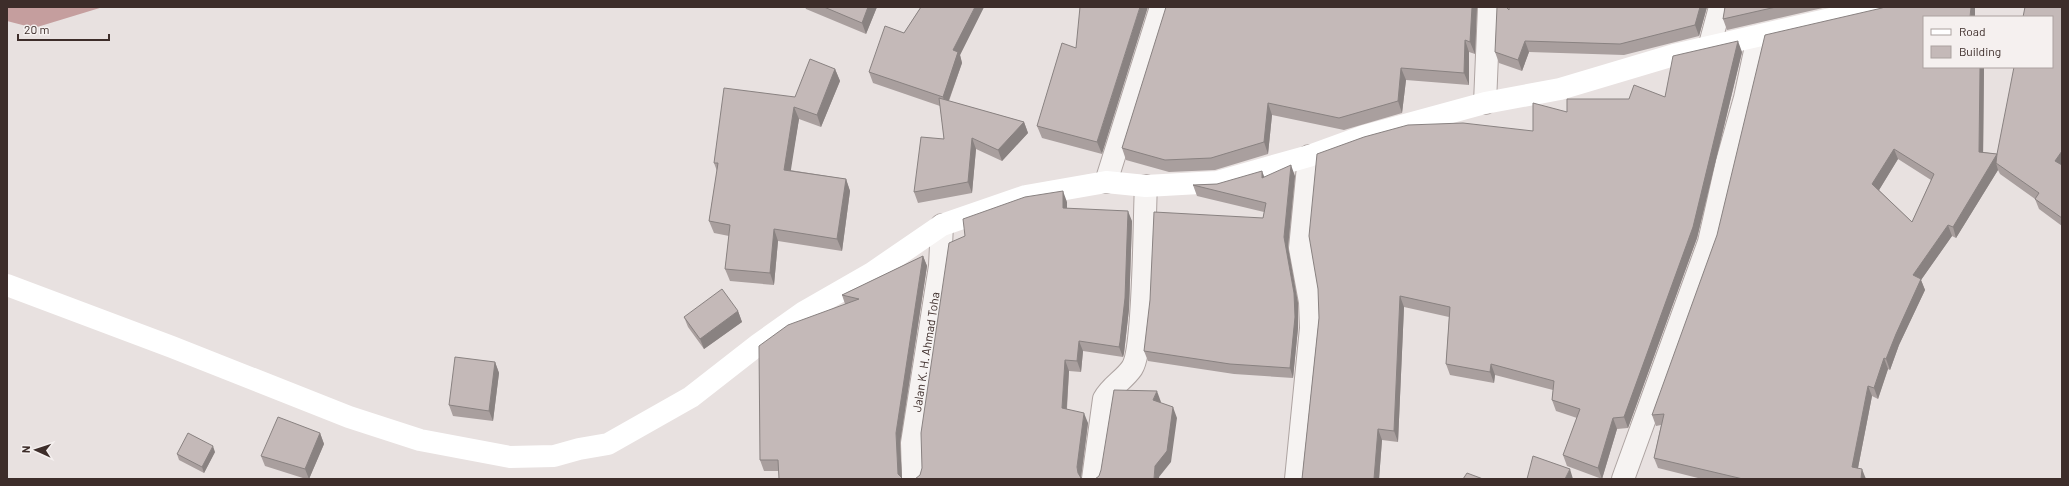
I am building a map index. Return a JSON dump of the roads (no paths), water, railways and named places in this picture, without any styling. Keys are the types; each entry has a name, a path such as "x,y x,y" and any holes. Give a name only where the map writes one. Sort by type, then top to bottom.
{"street":[{"path":"1106,182 1161,7"},
{"path":"1484,103 1489,7"},
{"path":"1709,48 1720,7"},
{"path":"7,284 349,417 420,440 510,457 554,456 579,449 608,444 691,397 759,344 804,312 872,273 942,226 1026,196 1106,182 1146,186 1217,182 1309,156 1364,136 1484,103 1560,89 1674,55 1883,7"},
{"path":"1623,479 1708,242 1727,162 1745,98 1758,36"},
{"path":"1296,479 1311,328 1310,302 1300,248 1309,156"},
{"path":"1093,479 1104,399 1109,390 1133,367 1140,341 1146,186"},
{"name":"Jalan K. H. Ahmad Toha","path":"913,479 912,443 940,266 942,226"}]}
